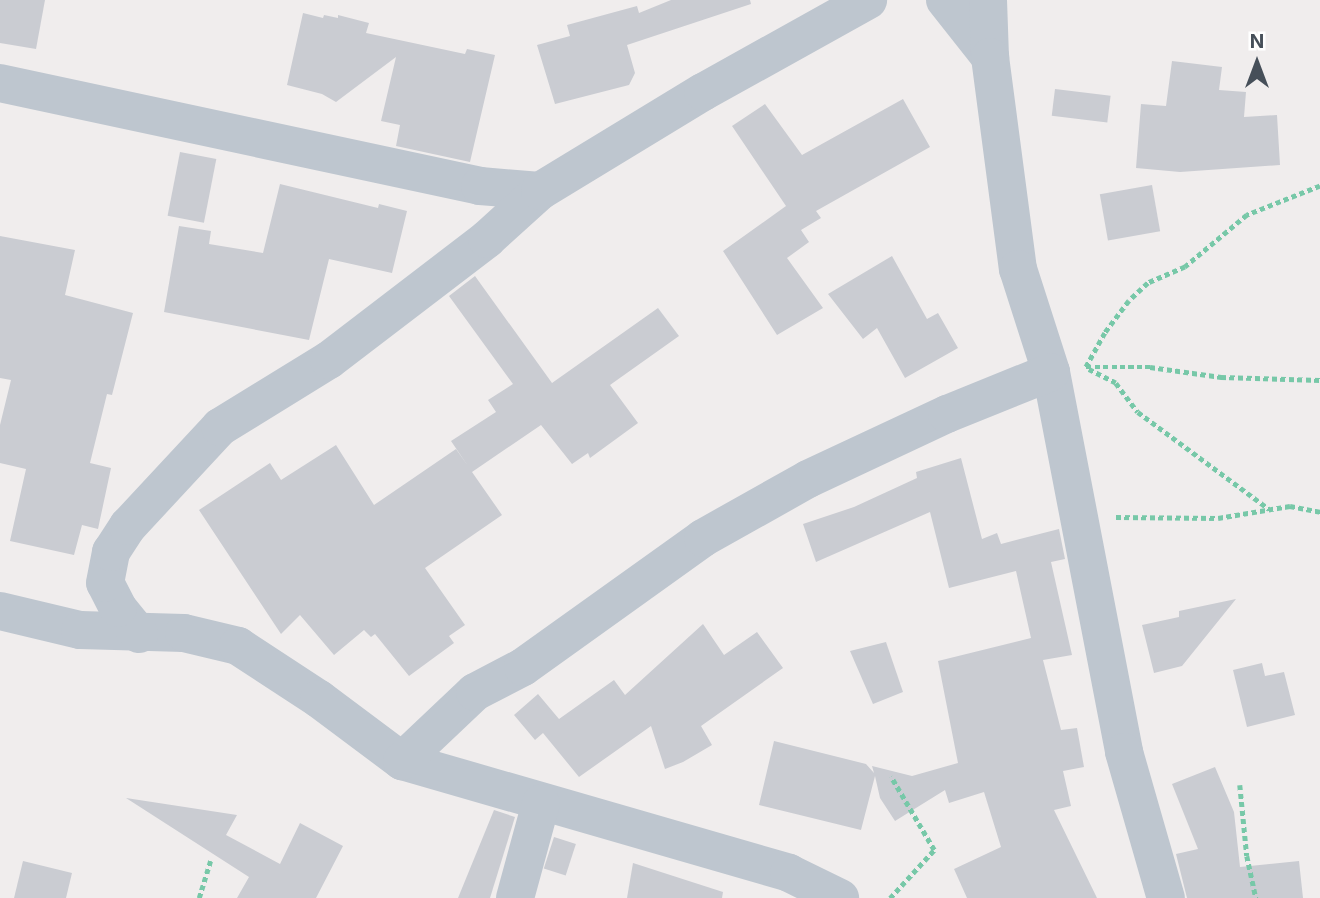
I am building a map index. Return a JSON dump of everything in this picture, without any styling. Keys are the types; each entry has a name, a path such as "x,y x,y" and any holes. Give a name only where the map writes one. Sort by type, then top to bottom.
{"street":[{"path":"139,634 118,608 105,583 111,552 128,526 220,427 329,360 487,239 540,191 703,92 868,0"},
{"path":"945,0 990,57"},
{"path":"988,0 990,57 1018,269 1068,369 1071,483 1124,752 1166,898"},
{"path":"0,83 480,186 540,191"},
{"path":"402,761 475,692 523,667 703,538 808,480 947,414 1068,369"},
{"path":"0,611 80,630 139,634 184,633 238,646 319,699 402,761 789,873 831,896"},
{"path":"515,898 541,803"}],"path":[{"path":"1068,369 1105,333 1129,301 1148,283 1185,267 1247,215 1320,186"},
{"path":"1068,369 1150,367 1221,377 1320,380"},
{"path":"1068,369 1115,383 1138,412 1269,509"},
{"path":"1071,483 1117,518 1219,518 1290,506 1320,512"},
{"path":"890,898 934,850 891,777"},
{"path":"1240,785 1247,856 1256,898"},
{"path":"199,898 210,861"}],"building":[{"path":"0,0 45,0 36,49 0,43"},
{"path":"671,0 750,0 751,4 627,45 635,73 629,85 555,104 537,45 570,36 567,25 637,6 639,13"},
{"path":"303,13 323,18 324,15 338,18 338,15 369,23 366,33 465,54 467,49 495,55 470,162 396,146 400,125 381,121 396,57 336,102 322,94 287,85"},
{"path":"1172,61 1222,67 1219,90 1246,92 1244,117 1277,115 1280,165 1180,172 1136,168 1141,104 1166,106"},
{"path":"1055,89 1111,96 1107,123 1052,116"},
{"path":"903,99 930,147 816,211 821,218 801,230 809,242 787,258 823,308 777,335 723,251 786,206 732,126 765,104 802,155"},
{"path":"180,152 216,159 204,223 168,216"},
{"path":"280,184 378,208 379,204 407,211 392,273 329,259 309,340 164,312 179,226 211,231 209,244 263,253"},
{"path":"1152,185 1160,231 1108,240 1100,194"},
{"path":"0,236 75,250 65,295 133,313 112,395 107,394 90,463 111,468 98,529 82,525 74,555 10,541 26,469 0,463 0,425 11,380 0,378"},
{"path":"892,256 927,319 938,313 958,348 905,378 877,328 863,339 828,294"},
{"path":"475,276 552,383 658,308 679,336 610,385 638,423 590,458 588,453 572,464 541,425 472,472 502,515 425,568 465,625 449,636 454,643 409,676 375,634 371,637 364,630 334,655 300,615 281,634 199,510 270,463 281,480 336,445 374,505 456,449 468,466 451,441 496,412 488,400 513,384 449,296"},
{"path":"961,458 982,539 997,533 1001,544 1059,529 1065,559 1051,562 1072,655 1043,660 1061,730 1077,728 1084,767 1063,771 1071,806 1054,810 1097,898 967,898 954,869 1001,847 984,792 949,803 945,790 895,821 880,798 875,776 861,830 759,805 774,741 866,764 874,773 872,766 912,776 958,763 938,661 1031,638 1016,571 949,588 930,512 816,562 803,524 854,507 917,478 916,472"},
{"path":"1236,599 1182,666 1154,673 1142,625 1179,617 1179,611"},
{"path":"703,624 724,655 757,632 783,668 701,726 712,745 683,762 665,769 651,726 579,777 543,733 535,740 514,715 538,694 559,719 614,680 625,695"},
{"path":"886,642 903,692 873,704 850,651"},
{"path":"1262,663 1265,676 1284,672 1295,715 1247,727 1233,670"},
{"path":"1215,767 1234,812 1240,867 1299,861 1303,898 1187,898 1176,854 1198,849 1172,784"},
{"path":"126,798 237,815 226,835 280,864 300,823 343,846 316,898 237,898 249,877"},
{"path":"494,810 515,817 490,898 458,898"},
{"path":"554,837 576,844 566,875 544,868"},
{"path":"23,861 72,873 66,898 14,898"},
{"path":"633,863 723,892 722,898 627,898"}]}
